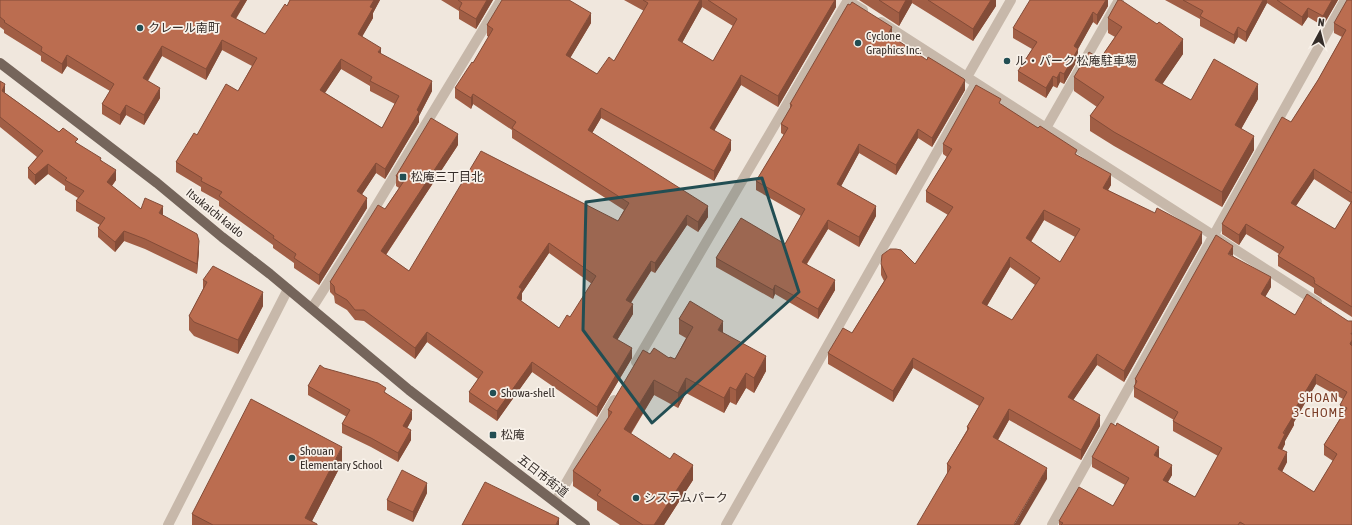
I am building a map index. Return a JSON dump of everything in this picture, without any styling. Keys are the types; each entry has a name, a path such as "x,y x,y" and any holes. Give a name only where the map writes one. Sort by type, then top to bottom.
{"main road":[{"name":"Itsukaichi kaido","path":"0,62 157,183 222,237 312,308"},
{"name":"五日市街道","path":"312,308 409,390 555,502 581,524"}],"street":[{"path":"312,308 361,231 501,0"},
{"path":"630,373 847,0 1326,308"},
{"path":"967,77 1011,0"},
{"path":"1046,128 1119,0"},
{"path":"1052,525 1345,0"},
{"path":"726,525 976,83"},
{"path":"168,525 288,289"},
{"path":"555,502 618,393"}],"highlighted area":[{"path":"762,178 799,292 652,423 583,330 586,202"}],"building":[{"path":"0,0 241,0 231,16 265,34 285,4 287,6 290,0 374,0 370,7 373,8 358,34 381,48 378,52 432,81 417,110 419,112 385,169 376,163 357,191 367,198 319,275 294,258 296,254 273,238 274,236 219,196 222,192 201,181 202,178 176,162 194,133 197,135 226,84 238,91 257,58 222,40 206,69 162,46 143,78 160,88 144,115 126,105 120,115 102,104 114,84 67,55 62,64 41,51 42,47 4,22 5,21 0,17","holes":["341,59 372,77 370,81 399,96 382,128 320,90"]},
{"path":"458,0 487,0 476,19 459,9 462,3"},
{"path":"502,0 569,0 591,13 566,55 597,74 609,57 614,61 648,3 643,0 700,0 678,40 713,61 737,19 708,0 835,0 778,96 741,75 710,128 731,140 714,171 601,108 588,130 708,206 698,222 687,215 655,263 651,261 626,300 633,304 613,337 632,348 597,407 532,362 497,411 469,392 483,372 427,332 415,348 364,310 355,310 347,300 335,293 334,286 330,282 378,205 385,209 404,181 396,176 431,118 458,134 381,251 409,271 481,151 618,221 629,203 512,128 516,122 473,94 471,98 455,88 472,62 473,63 493,29 487,25","holes":["549,243 596,276 570,317 567,315 559,328 517,298 522,289 519,287"]},
{"path":"879,0 906,0 899,13"},
{"path":"928,0 991,0 973,29"},
{"path":"1030,0 1106,0 1097,15 1093,12 1074,46 1078,49 1064,74 1060,72 1057,78 1053,76 1046,88 1018,71 1037,42 1013,28"},
{"path":"1118,0 1121,0 1157,24 1159,22 1183,39 1155,80 1191,100 1214,59 1258,84 1235,125 1254,136 1222,192 1114,132 1090,116 1104,97 1074,77 1089,52 1100,59 1122,27 1108,18"},
{"path":"1183,0 1263,0 1246,32 1238,27 1234,35 1200,16 1203,11"},
{"path":"1277,0 1332,0 1323,16 1308,8 1302,17"},
{"path":"1347,0 1352,0 1352,193 1314,169 1291,203 1335,229 1352,201 1352,307 1314,283 1314,278 1278,256 1284,247 1246,224 1239,235 1222,224 1282,117 1291,122 1318,80 1346,30 1334,23"},
{"path":"852,2 892,27 888,34 927,60 928,57 965,80 932,138 918,129 896,165 859,144 837,184 876,206 859,237 828,220 802,262 835,280 818,309 775,285 773,290 716,258 741,218 785,244 805,209 756,181 788,128 781,124 792,105 790,104 848,4 850,5"},
{"path":"0,81 5,84 2,91 59,132 63,128 78,139 75,142 101,158 100,160 116,170 107,182 141,209 145,198 163,206 159,213 197,234 199,241 197,264 145,239 124,231 115,242 98,228 105,218 76,201 84,191 65,180 67,178 48,164 35,175 28,168 43,151 0,117"},
{"path":"976,85 1001,99 999,103 1038,128 1040,126 1077,150 1075,154 1111,174 1103,188 1155,213 1157,208 1202,232 1124,371 1097,354 1068,397 1100,415 1081,450 1009,409 993,437 1047,468 1014,524 1015,525 917,525 951,467 947,464 969,428 967,427 984,398 913,358 893,391 828,353 843,328 852,333 887,277 881,264 882,255 890,249 901,250 915,264 953,207 926,191 952,149 943,144","holes":["1044,210 1080,229 1060,262 1026,238","1010,257 1040,278 1012,320 982,303"]},
{"path":"1216,235 1233,246 1228,254 1271,277 1261,294 1295,315 1307,294 1348,321 1352,321 1352,340 1350,344 1352,346 1352,525 1245,525 1240,522 1238,525 1061,525 1063,523 1059,521 1079,487 1113,506 1129,478 1092,457 1111,423 1116,426 1117,423 1159,447 1154,455 1172,465 1163,480 1195,497 1222,448 1173,421 1178,412 1134,387 1137,381 1135,379","holes":["1316,374 1347,392 1340,405 1347,408 1324,445 1337,454 1314,492 1278,469 1287,452 1278,448 1285,434 1283,433 1294,415 1292,414"]},
{"path":"213,266 263,292 238,340 194,322 189,316 207,282 203,280"},
{"path":"690,301 723,321 718,330 766,356 754,378 746,373 736,390 730,387 724,398 686,378 678,393 654,380 624,429 670,459 674,453 693,465 654,525 643,525 597,495 601,490 573,471 612,412 608,410 643,350 650,354 654,348 669,358 675,359 693,327 679,319"},
{"path":"320,365 324,368 378,383 386,388 384,392 412,410 403,426 411,430 398,453 342,424 350,410 308,386"},
{"path":"251,399 342,447 305,518 317,525 213,525 192,514"},
{"path":"402,470 427,483 413,512 387,500"},
{"path":"485,482 559,518 556,525 462,525"}],"place":[{"name":"クレール南町","path":"140,28"},
{"name":"Cyclone Graphics Inc.","path":"858,43"},
{"name":"ル・パーク 松庵駐車場","path":"1007,61"},
{"name":"松庵三丁目北","path":"403,177"},
{"name":"Showa-shell","path":"493,393"},
{"name":"松庵","path":"493,435"},
{"name":"Shouan Elementary School","path":"292,458"},
{"name":"システムパーク","path":"636,498"}],"district":[{"name":"SHOAN 3-CHOME","path":"1319,404"}]}
